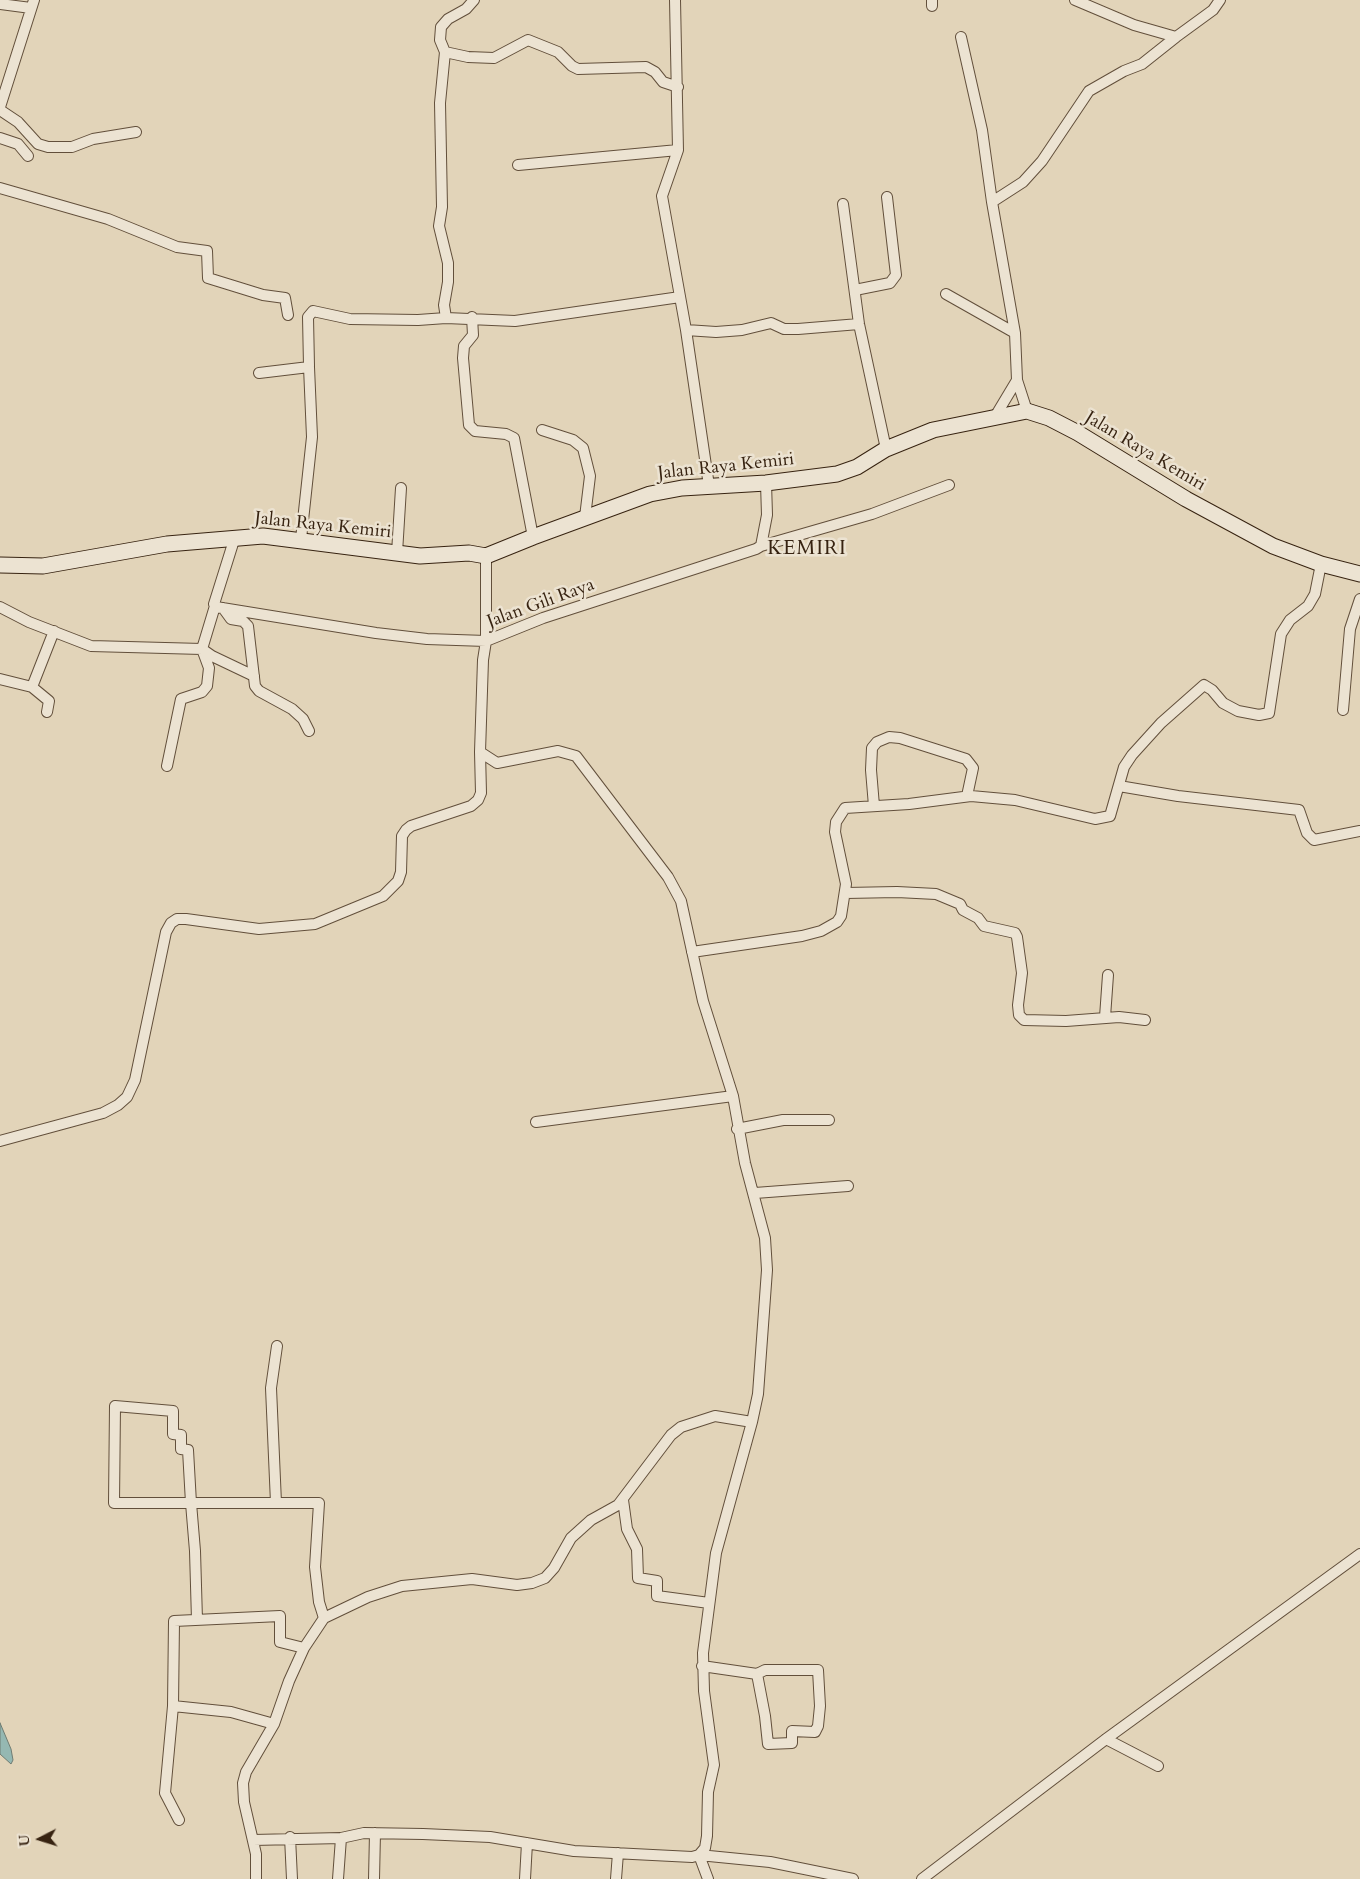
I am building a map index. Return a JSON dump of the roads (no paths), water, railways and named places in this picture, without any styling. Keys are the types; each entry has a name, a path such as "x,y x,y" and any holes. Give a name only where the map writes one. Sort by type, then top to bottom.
{"street":[{"path":"446,318 444,305 448,282 448,263 439,226 442,207 440,103 445,52 440,40 441,27 448,19 466,9 474,0"},
{"path":"675,0 678,150 662,196 686,330 709,486"},
{"path":"1075,0 1134,25 1176,37"},
{"path":"992,202 1023,182 1042,161 1089,91 1124,71 1142,64 1213,10 1220,0"},
{"path":"0,4 32,4 0,109 18,122 38,144 48,147 72,146 93,139 136,132"},
{"path":"961,37 982,130 992,202 1015,333 1017,380 1026,411"},
{"path":"445,52 468,57 494,58 528,40 558,52 578,69 646,67 655,72 663,82 678,87"},
{"path":"0,138 18,144 28,156"},
{"path":"518,165 678,150"},
{"path":"0,188 108,219 178,246 208,252 207,276 210,279 260,295 285,298 288,315"},
{"path":"855,290 890,282 896,275 887,197"},
{"path":"843,204 859,324 886,449"},
{"path":"946,294 1015,333"},
{"path":"301,539 312,438 308,317 313,312 350,319 472,317 515,321 680,297"},
{"path":"472,317 473,335 464,346 463,358 469,425 475,431 506,434 514,438 533,537"},
{"path":"686,330 716,332 742,330 771,323 784,329 798,330 859,324"},
{"path":"259,374 309,366"},
{"path":"996,415 1017,380"},
{"name":"Jalan Raya Kemiri","path":"0,565 43,566 167,544 263,536 301,539 420,556 468,553 486,556 650,494 709,486 766,483 847,471 865,463 886,449 933,430 996,415 1026,411 1049,418 1078,433 1186,499 1273,546 1321,564 1360,574"},
{"path":"542,430 573,440 583,448 590,476 585,517"},
{"path":"761,546 766,514 766,483"},
{"name":"Jalan Gili Raya","path":"219,607 384,634 427,639 486,641 543,618 761,546 872,514 949,485"},
{"path":"397,553 400,488"},
{"path":"168,766 181,699 202,692 207,686 209,668 202,649 219,607 235,537"},
{"path":"0,1141 96,1116 118,1105 127,1097 136,1080 166,932 171,923 177,919 186,919 259,929 314,924 383,896 398,881 401,872 402,836 411,826 471,806 478,800 481,793 480,752 483,660 486,641 486,556"},
{"path":"692,952 802,936 821,931 837,922 841,916 846,894 835,832 836,822 845,808 968,796 1015,800 1095,819 1104,819 1110,816 1124,767 1132,755 1161,723 1204,685 1212,690 1223,703 1238,711 1259,715 1269,713 1281,634 1290,620 1308,606 1315,594 1321,564"},
{"path":"1343,710 1350,629 1360,599"},
{"path":"0,607 79,642 102,647 202,649 212,656 231,663 254,676"},
{"path":"219,607 231,619 243,621 248,626 254,676 259,692 292,709 303,719 309,731"},
{"path":"32,687 54,632"},
{"path":"0,679 32,687 49,701 47,712"},
{"path":"874,806 872,748 877,742 889,737 900,738 966,759 973,768 968,796"},
{"path":"480,752 497,763 558,751 576,756 668,877 681,902 704,1001 732,1096 737,1129 765,1238 767,1270 758,1394 716,1553 702,1666 714,1765 708,1792 707,1836 705,1848 699,1855"},
{"path":"1119,786 1178,796 1300,810 1312,840 1330,839 1360,832"},
{"path":"846,894 936,894 960,904 963,910 978,918 984,926 1015,933 1022,973 1018,1005 1020,1015 1024,1020 1066,1021 1105,1017 1144,1020"},
{"path":"1105,1017 1108,975"},
{"path":"536,1122 732,1096"},
{"path":"737,1129 783,1120 829,1120"},
{"path":"754,1193 848,1186"},
{"path":"276,1503 271,1388 277,1346"},
{"path":"197,1620 191,1503 188,1450 181,1449 181,1435 173,1434 173,1411 115,1406 114,1503 191,1503 276,1503 319,1504 315,1567 318,1602 324,1618"},
{"path":"256,1879 256,1854 244,1802 243,1783 246,1772 274,1724 289,1681 304,1648 324,1618 368,1597 402,1586 472,1579 517,1584 532,1583 545,1578 554,1568 571,1538 581,1528 623,1500 663,1444 681,1427 715,1416 752,1422"},
{"path":"623,1500 628,1529 637,1549 638,1578 657,1581 657,1596 709,1602"},
{"path":"922,1879 1106,1739 1360,1554"},
{"path":"179,1820 164,1793 173,1706 174,1622 280,1616 280,1642 304,1648"},
{"path":"702,1666 757,1674 765,1670 818,1670 820,1706 818,1726 815,1732 792,1731 792,1743 768,1744 766,1716 757,1674"},
{"path":"173,1706 231,1712 274,1724"},
{"path":"1106,1739 1158,1766"},
{"path":"253,1840 290,1837 341,1838 375,1833 490,1837 559,1850 692,1857 699,1855 770,1862 852,1879"},
{"path":"374,1879 375,1833"},
{"path":"290,1837 292,1879"},
{"path":"338,1879 341,1838"},
{"path":"525,1879 527,1843"},
{"path":"616,1879 618,1853"},
{"path":"699,1855 708,1879"}],"water":[{"path":"0,1723 11,1749 13,1760 11,1764 0,1754"}],"district":[{"name":"KEMIRI","path":"807,549"}]}
